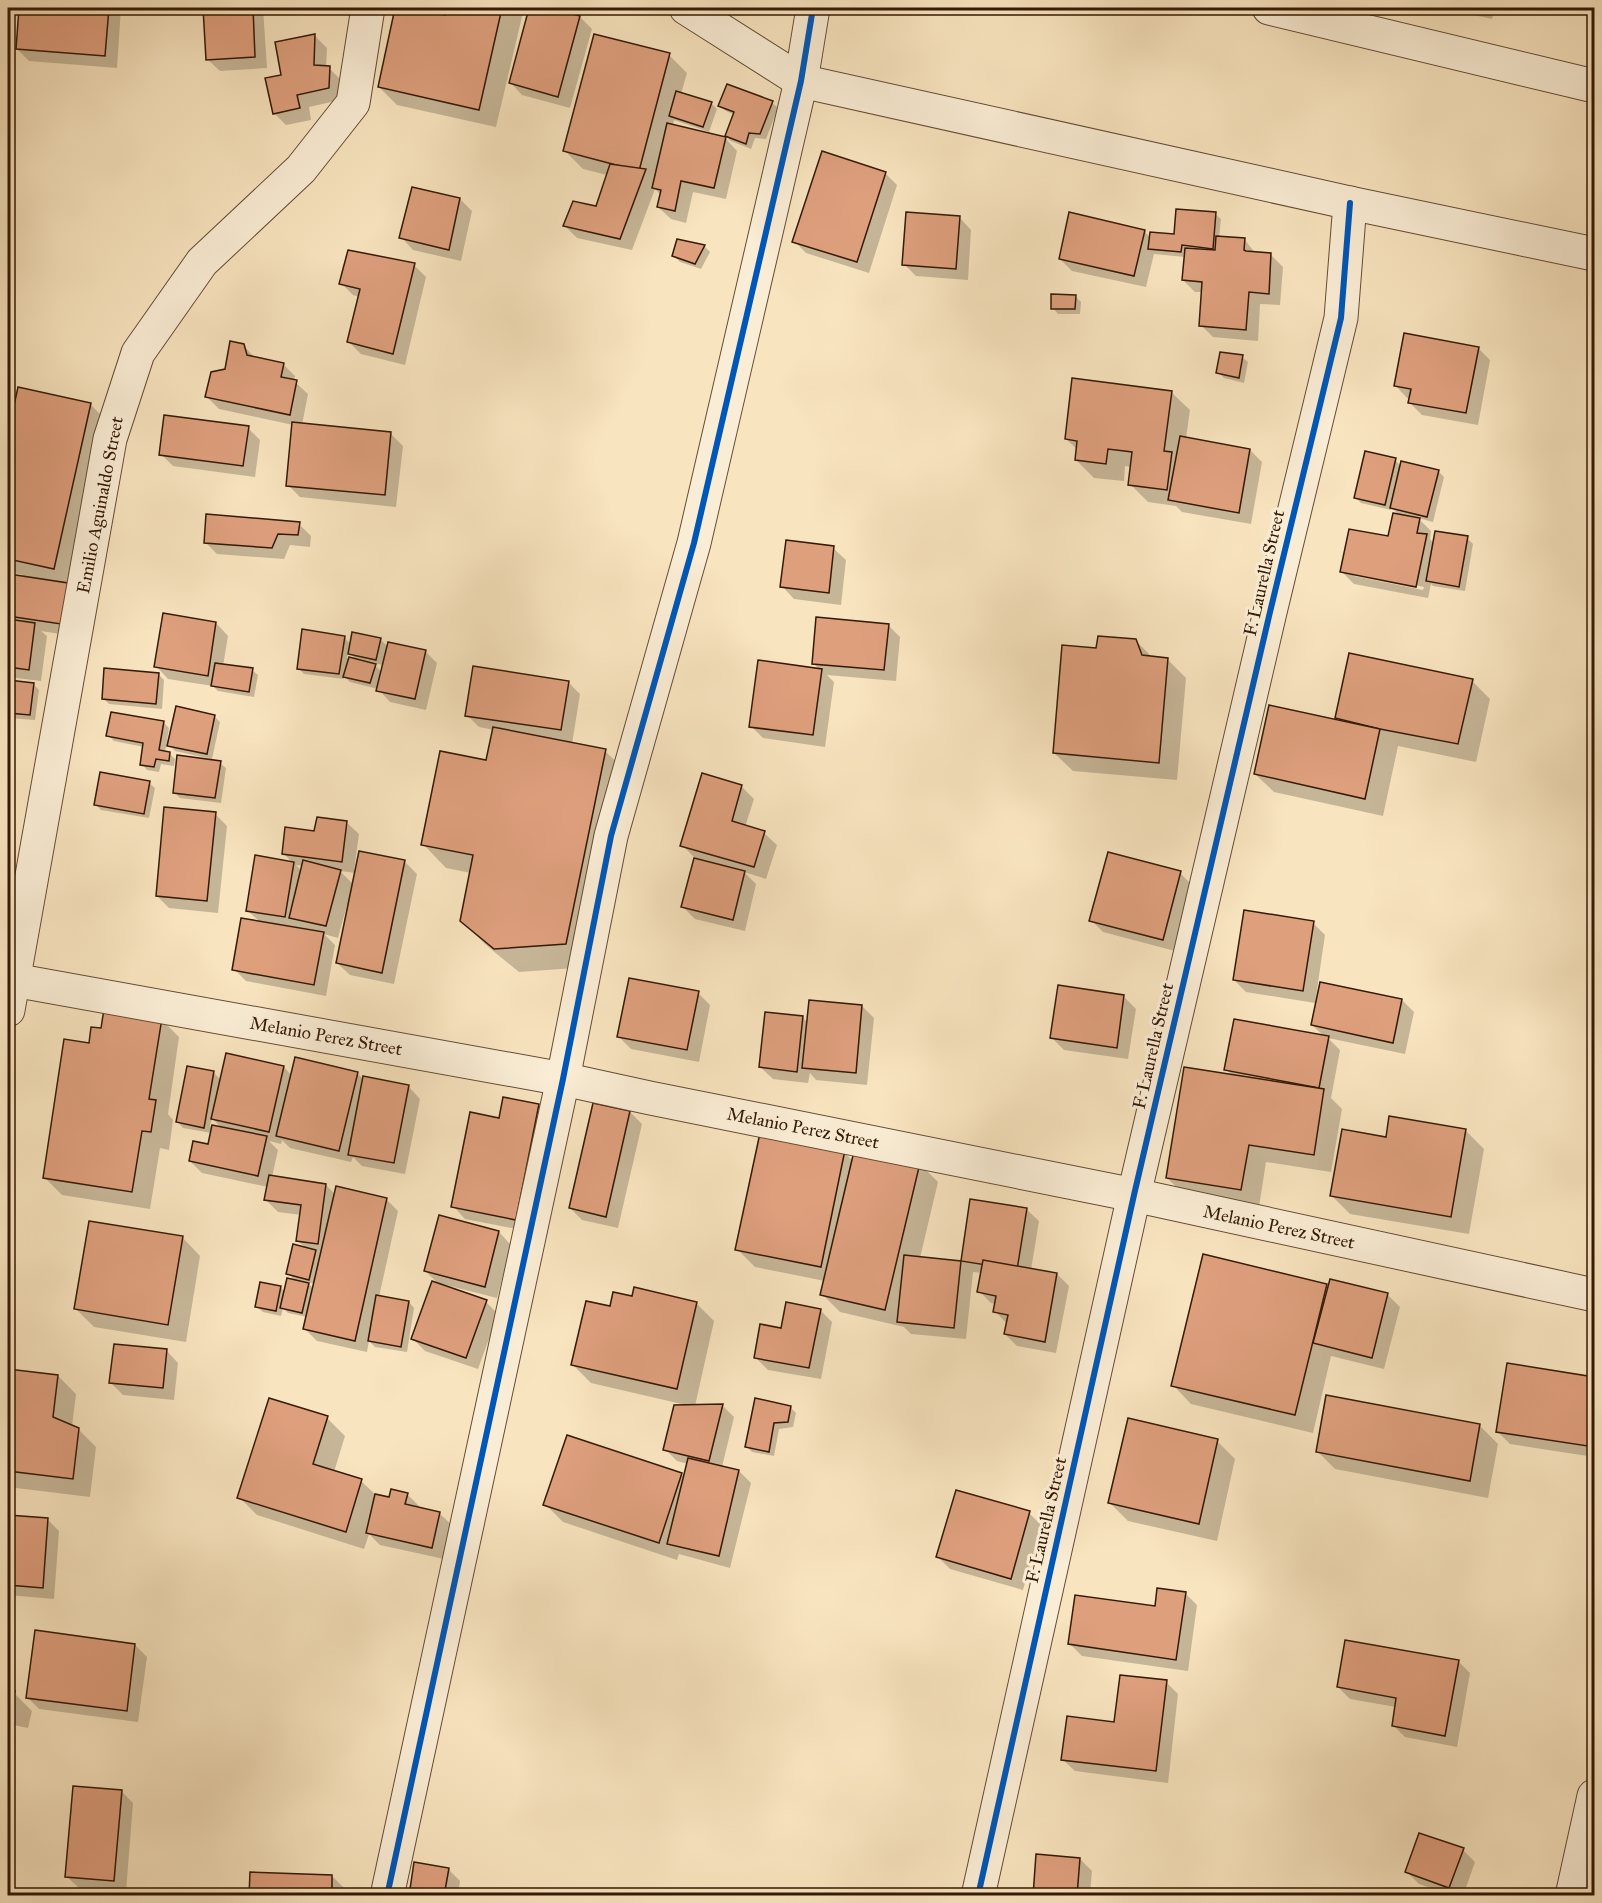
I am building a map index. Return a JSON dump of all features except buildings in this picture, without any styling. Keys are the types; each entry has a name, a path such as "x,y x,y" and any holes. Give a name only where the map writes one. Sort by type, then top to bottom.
{"street":[{"name":"Emilio Aguinaldo Street","path":"10,989 110,439 138,353 202,262 301,168 353,103 368,8"},
{"path":"686,8 801,81 1350,203 1594,254"},
{"path":"387,1896 563,1078 611,836 694,543 801,81 813,8"},
{"path":"1269,8 1594,86"},
{"name":"F. Laurella Street","path":"978,1896 1134,1195 1341,318 1350,203"},
{"name":"Melanio Perez Street","path":"10,989 563,1078 650,1098 1134,1195 1594,1295"},
{"path":"1572,1896 1594,1796"}],"cycle path":[{"path":"387,1896 563,1079 611,836 694,543 801,81 813,8"},
{"path":"978,1896 1134,1195 1341,318 1350,203"}]}
